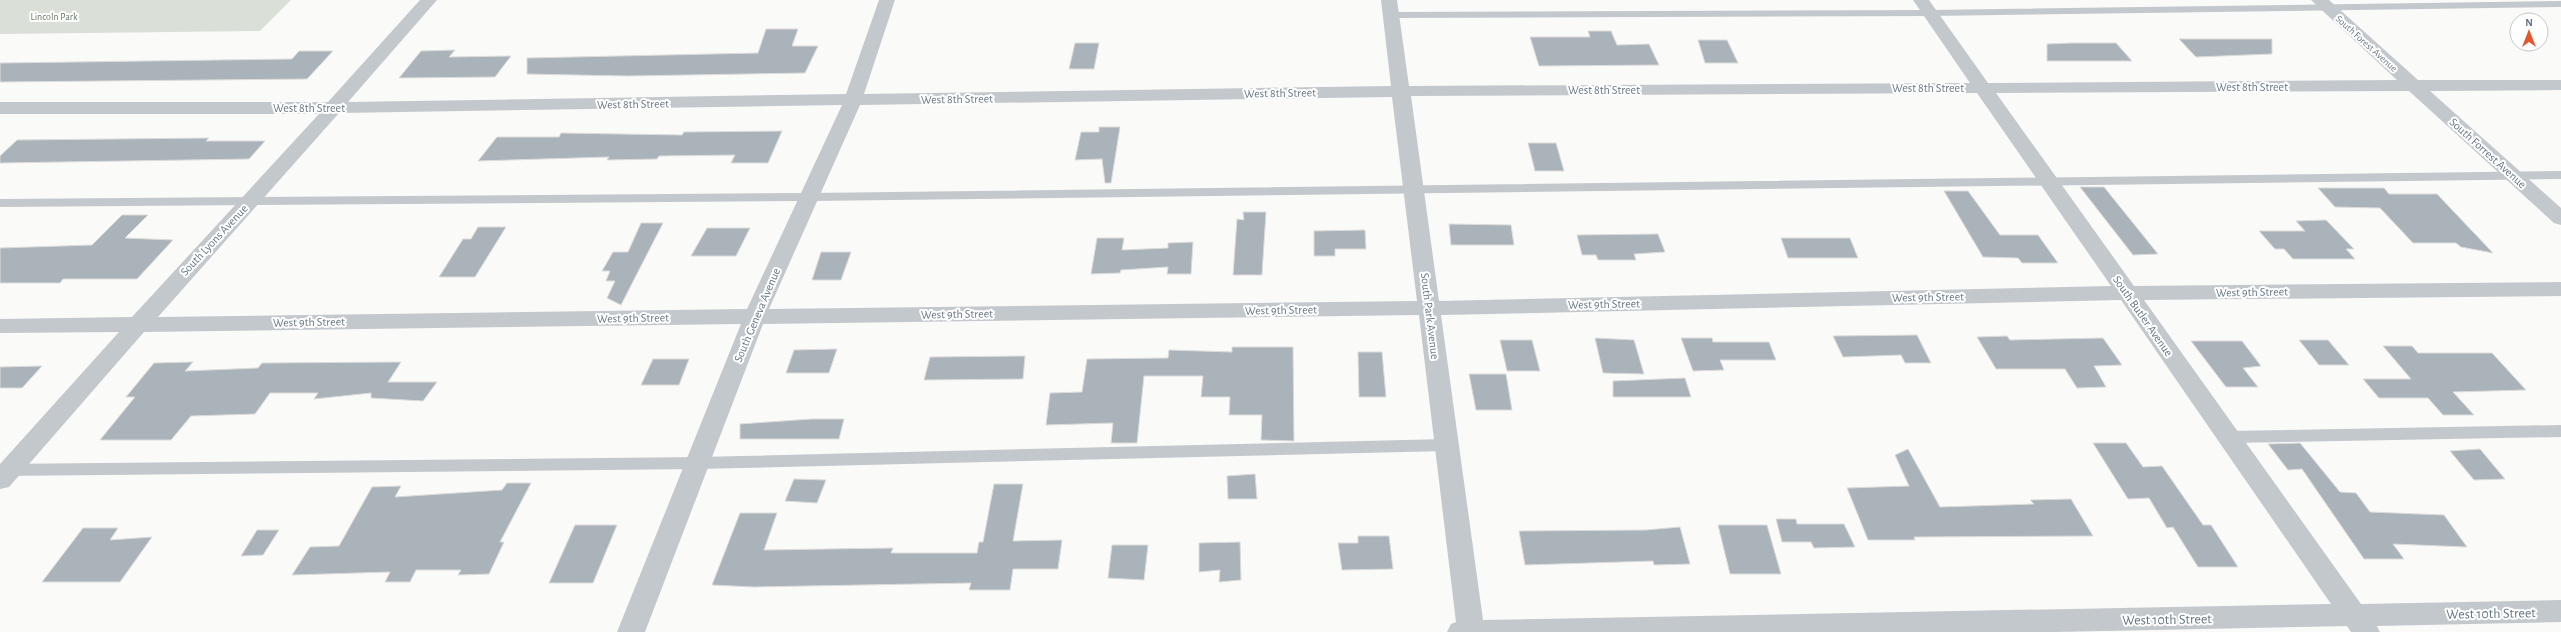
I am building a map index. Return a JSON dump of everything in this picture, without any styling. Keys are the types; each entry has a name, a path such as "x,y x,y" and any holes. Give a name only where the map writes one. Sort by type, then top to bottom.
{"street":[{"name":"South Lyons Avenue","path":"3,474 137,324 335,108 429,0"},
{"name":"South Geneva Avenue","path":"631,632 755,316 853,101 887,0"},
{"name":"South Forest Avenue","path":"2323,4 2415,87"},
{"name":"South Butler Avenue","path":"1926,7 2360,624"},
{"name":"South Park Avenue","path":"1390,8 1471,632"},
{"name":"West 8th Street","path":"0,108 335,108 853,101 1401,91 1982,87 2415,87 2561,85"},
{"name":"South Forrest Avenue","path":"2415,87 2561,219"},
{"name":"West 9th Street","path":"0,326 1429,308 2128,294 2561,290"},
{"name":"West 10th Street","path":"1462,632 2360,624 2561,611"}],"lane":[{"path":"1390,8 2561,4"},
{"path":"0,203 810,197 1414,188 2561,175"},
{"path":"2229,437 2561,431"},
{"path":"3,474 698,463 1446,445"}],"green space":[{"name":"Lincoln Park","path":"0,0 291,0 260,31 0,34"}],"building":[{"path":"766,29 798,29 792,46 818,46 805,73 627,76 527,74 527,58 758,53"},
{"path":"1588,31 1611,31 1617,45 1649,44 1659,65 1539,66 1530,37 1590,37"},
{"path":"2179,39 2272,39 2272,54 2196,57"},
{"path":"1698,40 1727,40 1738,63 1705,63"},
{"path":"1075,43 1099,43 1094,69 1069,69"},
{"path":"2116,43 2132,61 2047,61 2047,44"},
{"path":"455,50 449,57 511,56 495,77 399,78 421,51"},
{"path":"299,51 333,51 307,79 0,82 0,63 292,59"},
{"path":"1099,127 1120,127 1111,183 1105,183 1102,159 1075,160 1081,132 1099,132"},
{"path":"782,131 768,163 731,163 735,155 659,156 657,159 607,160 609,157 478,161 497,137 559,137 561,133 682,135 684,132"},
{"path":"209,138 206,141 265,141 249,159 0,163 0,156 17,140"},
{"path":"1528,143 1556,143 1564,171 1535,171"},
{"path":"2080,187 2104,187 2158,254 2133,255"},
{"path":"2318,188 2384,188 2389,194 2437,194 2493,253 2461,247 2456,243 2413,243 2380,208 2335,207"},
{"path":"1944,191 1968,191 2000,235 2038,235 2058,263 2022,263 2018,258 1983,257"},
{"path":"1243,212 1266,212 1262,275 1233,275 1237,219 1244,220"},
{"path":"122,215 148,215 125,238 173,240 137,279 63,279 60,283 0,283 0,248 92,245"},
{"path":"2326,220 2354,249 2346,249 2355,259 2293,259 2284,249 2275,249 2259,231 2305,231 2296,221"},
{"path":"641,223 663,223 621,305 607,298 615,281 606,281 610,271 602,271 613,252 628,252"},
{"path":"1449,224 1511,225 1514,245 1451,245"},
{"path":"478,227 506,227 475,277 439,277 463,239 471,239"},
{"path":"707,228 750,228 736,256 691,256"},
{"path":"1365,230 1366,249 1335,249 1335,256 1314,256 1314,231"},
{"path":"1658,234 1665,252 1634,254 1636,260 1598,260 1596,255 1582,255 1577,235"},
{"path":"1097,238 1124,238 1122,250 1168,248 1168,243 1193,242 1191,274 1167,274 1168,267 1121,270 1120,273 1091,274"},
{"path":"1781,238 1850,238 1858,258 1788,258"},
{"path":"821,252 851,252 841,280 812,280"},
{"path":"1917,335 1931,363 1905,363 1901,355 1843,357 1833,336"},
{"path":"2007,336 2010,340 2103,338 2122,365 2094,366 2106,387 2077,388 2065,369 1996,369 1977,337"},
{"path":"1595,338 1634,340 1644,374 1603,373"},
{"path":"1681,338 1712,338 1713,342 1769,342 1776,360 1720,360 1724,370 1693,371"},
{"path":"1500,340 1532,340 1540,371 1507,371"},
{"path":"2299,340 2328,340 2349,365 2319,365"},
{"path":"2191,341 2242,341 2261,366 2243,368 2258,387 2226,387"},
{"path":"2383,346 2412,346 2418,353 2492,353 2526,390 2453,392 2474,415 2443,415 2428,398 2379,398 2363,379 2411,379"},
{"path":"1232,347 1293,347 1294,441 1261,440 1262,415 1229,415 1230,397 1201,397 1203,376 1144,376 1137,443 1111,443 1113,423 1046,425 1050,393 1082,392 1087,359 1168,358 1169,350 1232,352"},
{"path":"837,349 829,373 786,373 794,350"},
{"path":"1358,352 1382,352 1386,397 1359,397"},
{"path":"1025,356 1023,379 924,380 930,357"},
{"path":"653,359 689,359 679,385 641,385"},
{"path":"193,362 185,371 258,368 262,363 401,362 388,382 437,382 423,401 371,398 371,393 314,399 318,393 270,393 255,414 191,416 171,440 100,440 135,397 126,397 154,363"},
{"path":"42,366 22,388 0,388 0,367"},
{"path":"1469,374 1506,374 1512,410 1476,410"},
{"path":"1685,378 1691,397 1613,397 1613,381"},
{"path":"811,419 844,419 839,439 740,439 740,424"},
{"path":"2093,443 2126,443 2143,467 2162,466 2203,525 2211,525 2238,567 2198,567 2173,527 2167,528 2149,498 2128,499"},
{"path":"2300,443 2340,492 2356,493 2370,512 2444,515 2467,547 2393,544 2404,559 2364,559 2302,469 2288,470 2268,444"},
{"path":"1908,449 1940,507 2034,504 2030,500 2071,499 2093,536 1914,537 1915,540 1868,540 1847,488 1909,486 1895,455"},
{"path":"2480,449 2505,479 2474,480 2450,451"},
{"path":"1255,474 1257,499 1228,499 1227,476"},
{"path":"794,479 826,480 817,503 785,501"},
{"path":"507,483 531,483 500,542 504,542 489,574 458,575 461,570 416,570 410,582 385,582 390,572 292,575 310,547 339,546 372,487 401,486 395,497 502,490"},
{"path":"994,484 1023,484 1013,541 1062,540 1058,569 1013,569 1010,590 969,590 971,583 754,587 712,585 740,513 777,513 764,550 893,548 891,553 977,553 979,542 983,542"},
{"path":"1776,519 1796,519 1797,524 1844,524 1855,547 1814,548 1811,542 1782,542"},
{"path":"575,525 617,525 593,583 549,583"},
{"path":"1718,525 1767,525 1781,574 1730,574"},
{"path":"1680,527 1690,564 1654,565 1653,561 1525,565 1519,531 1646,530"},
{"path":"83,528 118,528 110,540 152,537 120,582 42,582"},
{"path":"257,530 279,530 263,555 241,556"},
{"path":"1358,536 1389,536 1393,569 1342,570 1338,543 1358,543"},
{"path":"1240,542 1241,580 1219,582 1220,570 1199,572 1199,543"},
{"path":"1112,545 1148,545 1144,580 1108,578"}]}
